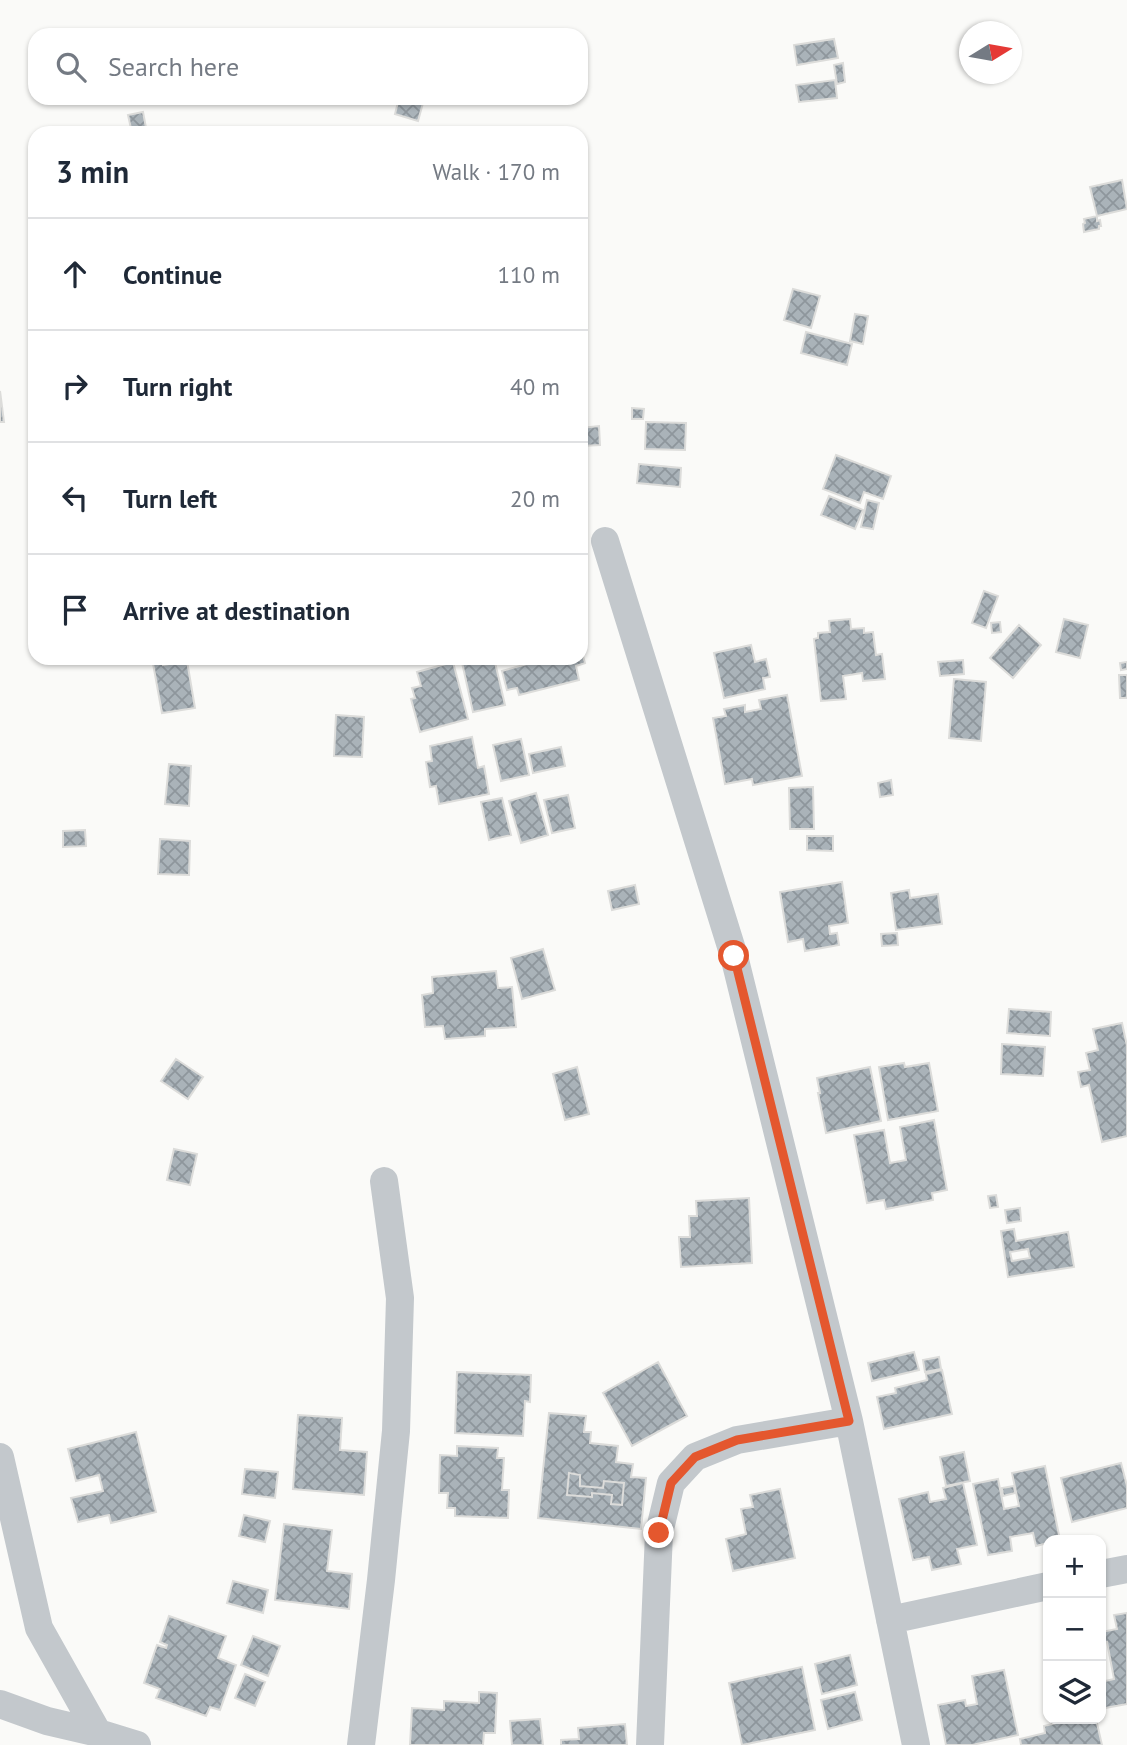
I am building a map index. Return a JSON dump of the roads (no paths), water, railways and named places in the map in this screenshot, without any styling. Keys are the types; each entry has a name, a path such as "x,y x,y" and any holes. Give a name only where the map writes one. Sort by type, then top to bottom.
{"street":[{"path":"605,541 734,956 849,1421 916,1745"},
{"path":"361,1745 382,1580 396,1431 400,1298 384,1181"},
{"path":"650,1745 659,1533 671,1483 695,1457 737,1440 849,1421"},
{"path":"0,1457 39,1628 98,1733"},
{"path":"1106,1573 1127,1569"},
{"path":"890,1620 1043,1587"},
{"path":"0,1704 47,1721 137,1745"}]}
